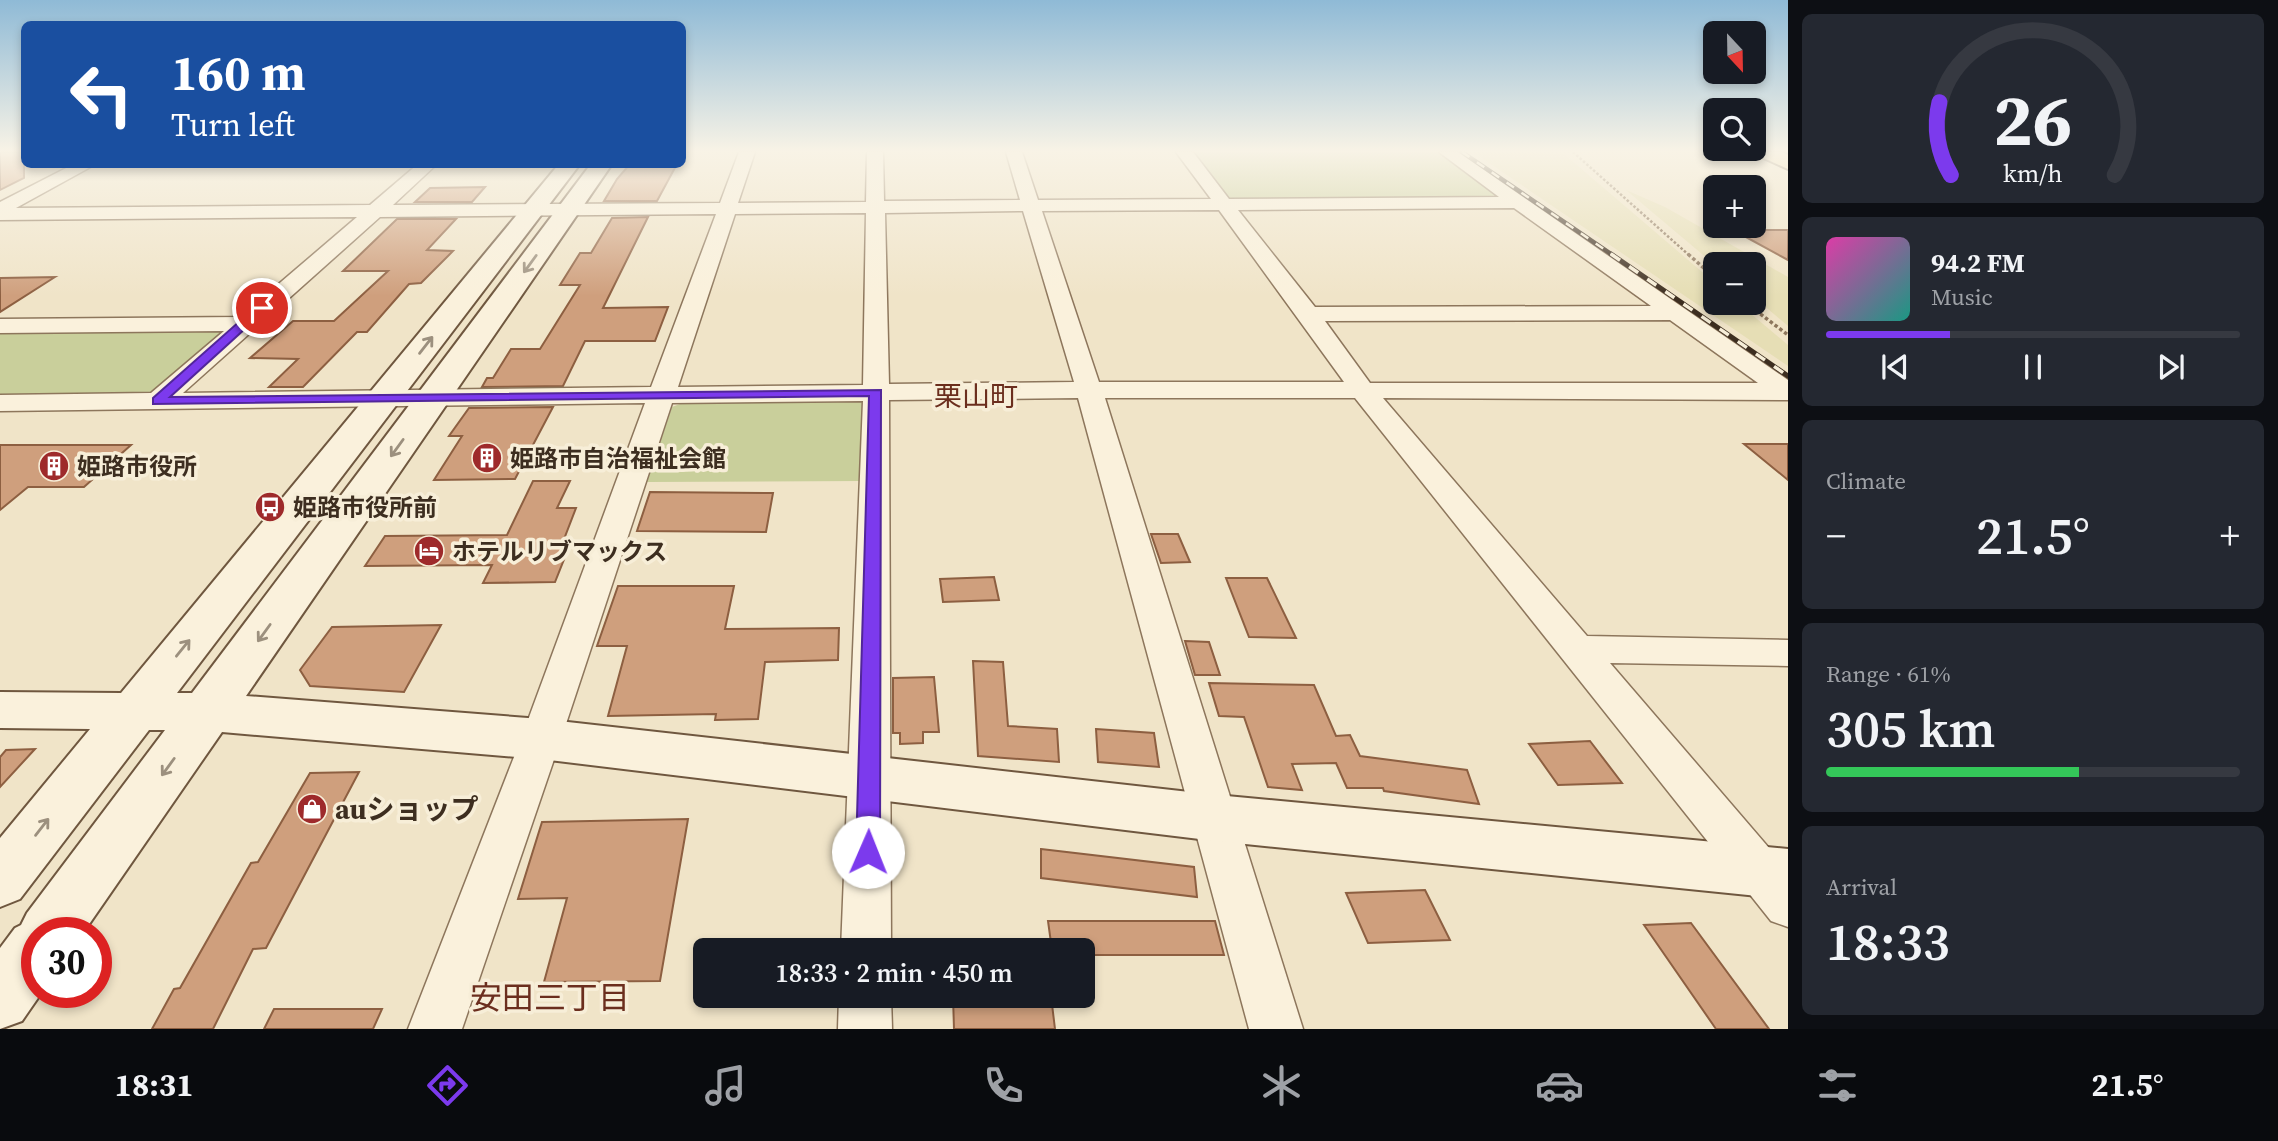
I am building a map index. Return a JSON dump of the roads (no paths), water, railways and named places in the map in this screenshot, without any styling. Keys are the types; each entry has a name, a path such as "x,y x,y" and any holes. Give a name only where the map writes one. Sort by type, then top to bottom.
{"street":[{"path":"0,212 22,200"},
{"path":"158,401 243,324 388,200"},
{"path":"4,872 541,200"},
{"path":"60,917 576,200"},
{"path":"435,1029 541,739 729,200"},
{"path":"866,938 876,392 876,200"},
{"path":"1028,200 1089,390 1276,1029"},
{"path":"1220,200 1308,314 1363,391 1779,883"},
{"path":"1514,200 1788,392"},
{"path":"0,212 1517,202"},
{"path":"1308,314 1676,313"},
{"path":"0,326 243,324"},
{"path":"0,403 1089,390 1788,392"},
{"path":"1579,649 1788,653"},
{"path":"0,710 208,712 541,739 1779,883"},
{"path":"0,999 21,970"},
{"path":"865,1008 865,1029"}],"railway":[{"path":"1532,200 1614,256"},
{"path":"1611,254 1788,376"}],"place":[{"name":"姫路市自治福祉会館","path":"487,458"},
{"name":"姫路市役所","path":"54,466"},
{"name":"姫路市役所前","path":"270,507"},
{"name":"ホテルリブマックス","path":"429,551"},
{"name":"auショップ","path":"312,809"}],"district":[{"name":"栗山町","path":"976,396"},
{"name":"安田三丁目","path":"550,998"}]}
